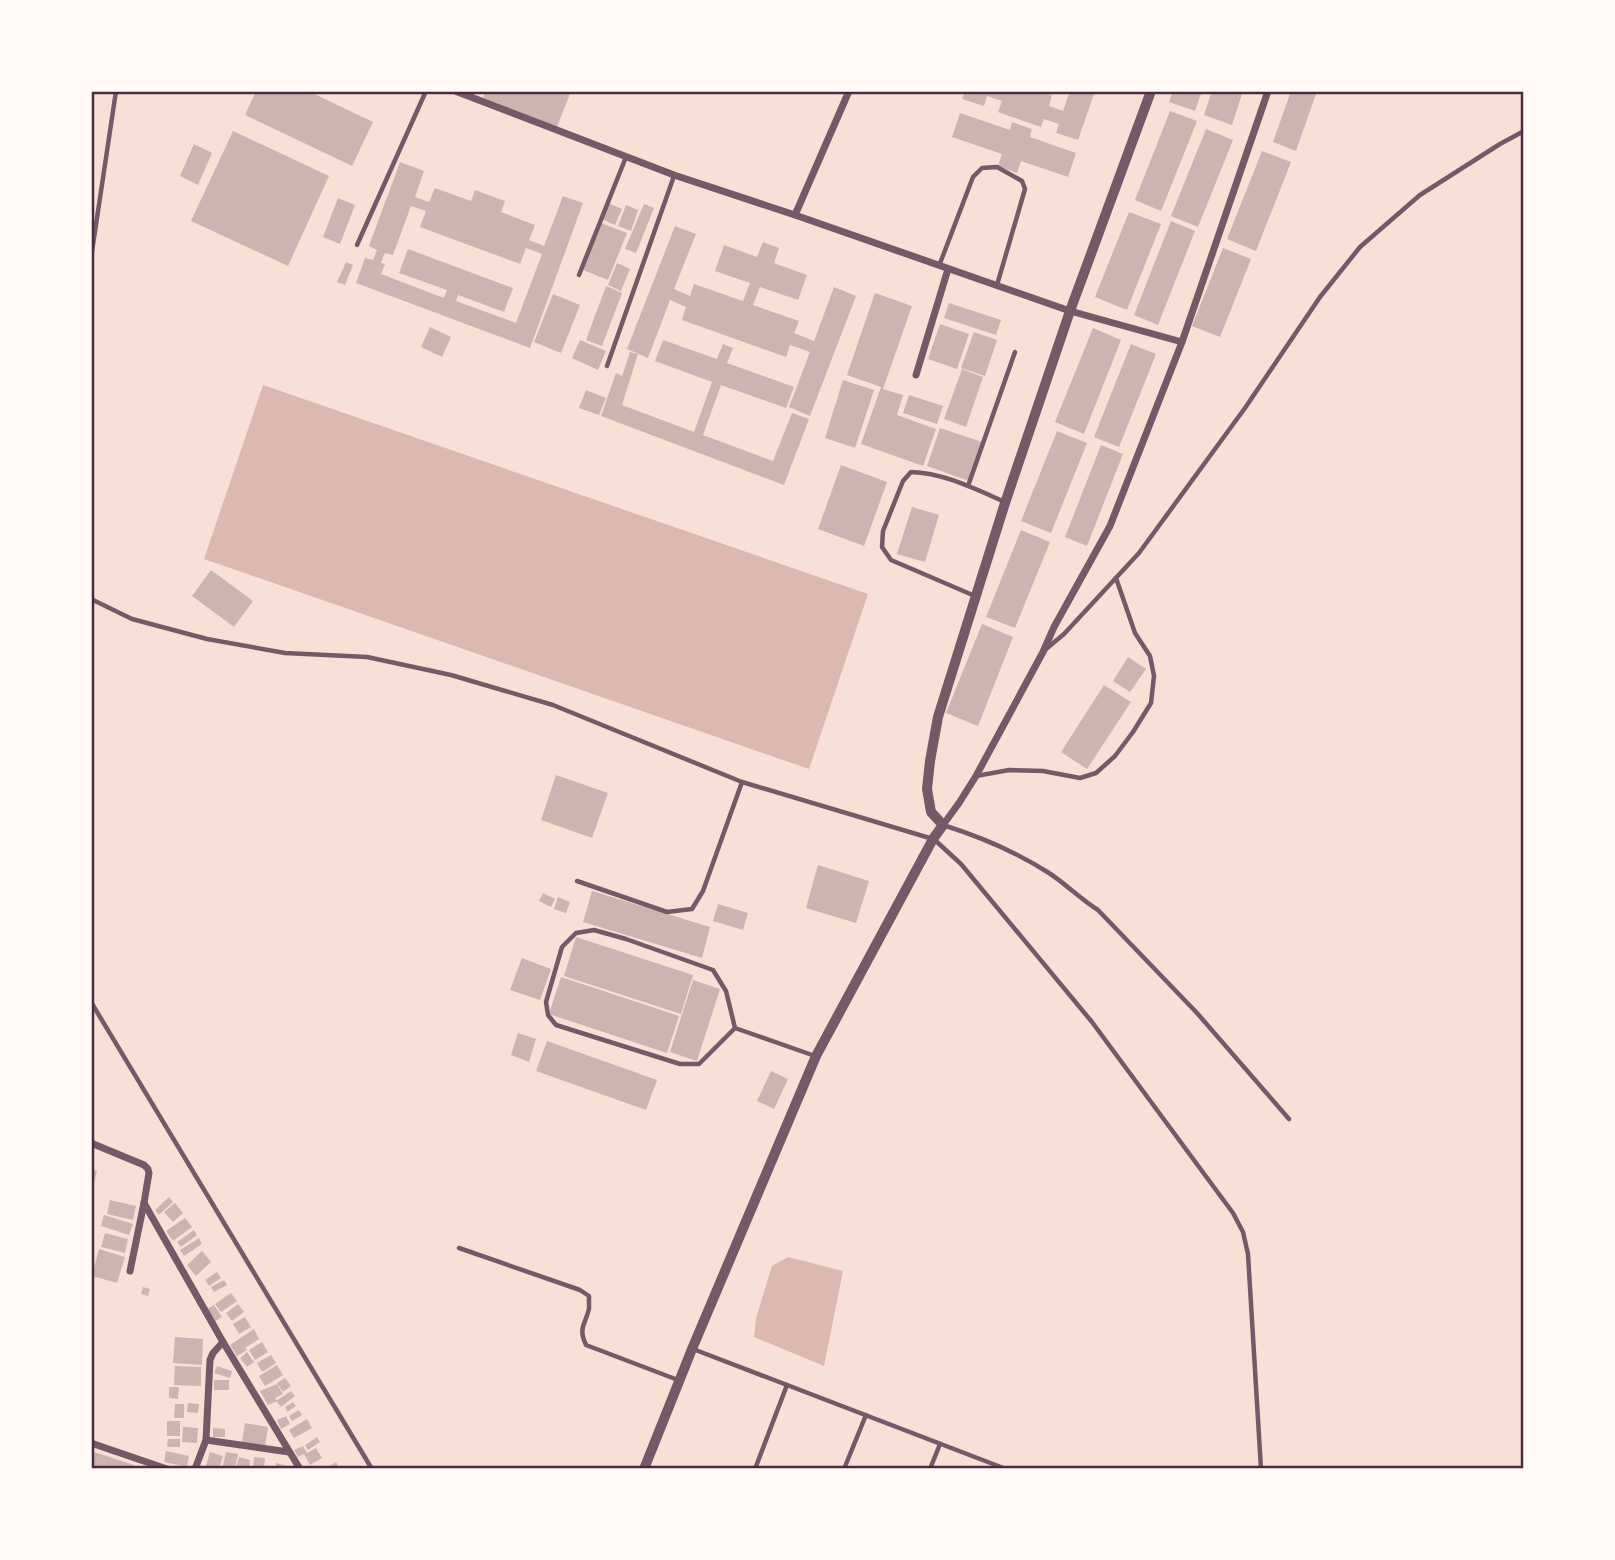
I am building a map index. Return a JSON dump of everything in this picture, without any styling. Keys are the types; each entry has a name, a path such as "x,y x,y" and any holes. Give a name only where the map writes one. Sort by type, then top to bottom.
{"street":[{"path":"455,91 674,175 1070,311 1182,342"},
{"path":"795,215 849,91"},
{"path":"943,825 931,812 927,789 938,717 1005,503 1070,311 1151,91"},
{"path":"644,1469 816,1056 933,839 976,776 1110,526 1182,342 1268,91"},
{"path":"916,375 948,269"},
{"path":"91,1143 146,1167 149,1173 130,1271"},
{"path":"144,1203 223,1342 300,1469"},
{"path":"196,1469 206,1440 210,1360 223,1342"},
{"path":"206,1440 289,1452"},
{"path":"91,1443 167,1469"}],"lane":[{"path":"91,258 116,91"},
{"path":"357,245 426,91"},
{"path":"1044,652 1139,553 1245,408 1320,296 1360,247 1420,195 1524,131"},
{"path":"579,275 626,157"},
{"path":"939,266 973,177 982,167 997,167 1022,181 1025,190 996,286"},
{"path":"607,366 674,175"},
{"path":"968,485 1015,352"},
{"path":"976,596 891,560 882,547 883,531 903,481 911,472 925,472 968,485 1005,503"},
{"path":"976,776 1009,770 1043,771 1080,778 1096,773 1115,756 1133,732 1151,703 1154,676 1150,656 1135,632 1116,578"},
{"path":"91,599 132,619 207,639 285,653 367,657 451,675 553,705 742,782 933,839 961,864 1092,1022 1233,1213 1243,1232 1248,1254 1261,1469"},
{"path":"577,881 667,912 692,909 703,891 742,782"},
{"path":"943,825 995,845 1049,873 1098,910 1205,1022 1289,1119"},
{"path":"594,930 713,970 726,991 735,1028 699,1064 680,1064 556,1025 548,1015 546,1002 562,947 576,933 594,930"},
{"path":"91,1002 372,1469"},
{"path":"735,1028 816,1056"},
{"path":"459,1248 580,1290 589,1296 589,1308 581,1335 586,1345 679,1380"},
{"path":"692,1349 1006,1469"},
{"path":"755,1469 787,1385"},
{"path":"844,1469 866,1415"},
{"path":"930,1469 940,1444"}],"shaded area":[{"path":"263,385 868,594 809,769 204,559"},
{"path":"788,1257 843,1271 824,1366 754,1337 756,1318 772,1266"}],"building":[{"path":"256,91 308,91 373,122 352,166 245,115"},
{"path":"486,91 571,91 557,127 483,98"},
{"path":"965,91 1040,91 1052,95 1049,106 1063,111 1070,91 1095,91 1078,140 1056,133 1059,124 1044,119 1041,127 998,112 1002,101 987,96 984,106 962,99"},
{"path":"1173,91 1202,91 1195,111 1169,102"},
{"path":"1212,91 1243,91 1232,125 1204,115"},
{"path":"1291,91 1317,91 1296,151 1273,142"},
{"path":"1170,111 1197,121 1161,211 1135,200"},
{"path":"960,113 1010,130 1012,122 1032,129 1030,137 1076,153 1068,177 1021,161 1017,173 998,166 1002,154 952,137"},
{"path":"1206,129 1233,140 1198,227 1171,216"},
{"path":"233,131 329,176 288,266 191,221"},
{"path":"194,144 212,153 198,185 180,176"},
{"path":"1262,151 1291,162 1256,251 1227,239"},
{"path":"400,162 424,171 415,197 429,202 435,188 471,201 475,190 505,201 501,212 535,225 529,240 544,246 563,196 583,203 530,348 356,283 365,258 373,260 377,250 369,246","holes":["411,206 426,211 420,227 520,264 526,248 542,254 516,323 456,301 458,295 504,312 513,288 408,249 399,273 447,290 444,298 381,274 385,253 393,255"]},
{"path":"338,198 355,205 340,244 323,237"},
{"path":"608,203 622,209 615,225 602,219"},
{"path":"644,204 654,208 636,253 625,249"},
{"path":"626,205 638,210 631,231 618,226"},
{"path":"1129,212 1161,224 1127,310 1095,297"},
{"path":"1171,221 1195,231 1158,325 1134,315"},
{"path":"601,223 627,233 608,280 583,270"},
{"path":"675,226 696,234 674,289 690,296 694,284 743,301 750,283 715,271 724,245 757,257 763,242 779,248 774,263 807,275 798,300 760,287 753,305 799,321 794,333 814,341 834,287 856,296 810,416 789,407 810,352 790,345 786,357 682,320 686,307 670,300 648,358 627,349"},
{"path":"1223,248 1251,259 1220,337 1192,326"},
{"path":"346,262 353,265 345,285 337,282"},
{"path":"617,263 630,269 621,291 608,285"},
{"path":"606,286 622,293 602,346 586,340"},
{"path":"875,293 912,306 883,389 903,395 897,415 936,429 923,466 861,444 881,387 847,375"},
{"path":"553,294 580,305 561,353 534,342"},
{"path":"949,303 1001,320 996,335 944,318"},
{"path":"940,324 969,334 957,369 928,359"},
{"path":"430,327 451,337 442,357 421,347"},
{"path":"1093,328 1121,340 1084,434 1055,422"},
{"path":"974,332 997,340 985,376 961,368"},
{"path":"580,340 606,351 598,370 572,358"},
{"path":"663,340 717,359 723,344 733,348 727,363 794,387 786,408 721,385 703,435 773,461 792,413 809,419 784,485 601,416 616,373 622,376 630,352 638,354 622,405 694,432 712,382 655,361"},
{"path":"1131,344 1156,354 1119,447 1094,437"},
{"path":"962,369 983,377 966,427 944,419"},
{"path":"843,380 874,390 855,448 825,438"},
{"path":"586,390 606,398 599,415 579,408"},
{"path":"909,395 943,406 937,424 903,413"},
{"path":"940,428 982,442 969,481 927,466"},
{"path":"1057,431 1087,443 1051,533 1021,521"},
{"path":"1101,445 1123,454 1087,546 1065,537"},
{"path":"841,465 887,482 864,546 818,529"},
{"path":"912,507 939,515 925,562 897,554"},
{"path":"1021,530 1050,542 1015,628 986,617"},
{"path":"211,570 253,601 234,627 192,596"},
{"path":"982,624 1013,637 978,726 946,713"},
{"path":"1128,657 1146,669 1130,692 1113,681"},
{"path":"1104,685 1131,702 1087,769 1061,752"},
{"path":"556,775 608,793 592,838 541,820"},
{"path":"818,865 869,881 856,923 806,908"},
{"path":"592,891 710,927 702,958 583,922"},
{"path":"543,893 555,899 551,907 539,901"},
{"path":"558,897 570,902 566,913 554,909"},
{"path":"718,904 748,913 743,930 713,921"},
{"path":"576,937 693,975 681,1014 564,976"},
{"path":"522,958 551,969 540,1000 510,990"},
{"path":"561,977 679,1016 667,1053 549,1014"},
{"path":"693,980 720,989 697,1061 670,1052"},
{"path":"518,1033 536,1039 529,1062 511,1055"},
{"path":"547,1041 657,1080 646,1110 536,1071"},
{"path":"771,1071 788,1079 774,1109 757,1101"},
{"path":"91,1169 97,1171 92,1191 91,1191"},
{"path":"169,1197 173,1202 159,1215 155,1210"},
{"path":"110,1200 136,1206 133,1220 107,1214"},
{"path":"175,1203 183,1213 173,1222 164,1212"},
{"path":"104,1215 133,1224 129,1235 101,1226"},
{"path":"185,1218 192,1227 173,1241 166,1231"},
{"path":"194,1230 197,1235 181,1247 177,1242"},
{"path":"105,1233 128,1239 125,1253 101,1247"},
{"path":"199,1238 202,1244 184,1256 180,1250"},
{"path":"99,1249 125,1257 117,1283 92,1276"},
{"path":"202,1251 211,1262 196,1276 187,1265"},
{"path":"217,1272 221,1278 209,1286 205,1280"},
{"path":"224,1280 227,1285 214,1292 211,1287"},
{"path":"143,1287 150,1289 148,1296 141,1294"},
{"path":"231,1293 237,1301 221,1312 215,1304"},
{"path":"238,1304 244,1312 232,1321 226,1313"},
{"path":"214,1305 222,1317 214,1322 207,1309"},
{"path":"245,1317 251,1327 239,1334 233,1324"},
{"path":"254,1329 259,1339 237,1356 230,1345"},
{"path":"175,1337 203,1339 202,1365 173,1363"},
{"path":"262,1342 268,1352 255,1360 249,1350"},
{"path":"247,1352 254,1362 247,1367 240,1358"},
{"path":"271,1355 276,1363 262,1372 257,1363"},
{"path":"277,1365 283,1375 265,1386 259,1376"},
{"path":"175,1366 201,1367 201,1386 174,1385"},
{"path":"217,1366 232,1371 230,1378 214,1373"},
{"path":"285,1378 291,1386 283,1392 277,1383"},
{"path":"214,1380 229,1380 229,1390 214,1390"},
{"path":"277,1384 283,1394 268,1405 260,1391"},
{"path":"169,1387 179,1387 178,1399 169,1398"},
{"path":"291,1391 295,1396 281,1407 276,1401"},
{"path":"293,1402 296,1406 287,1412 285,1407"},
{"path":"188,1403 199,1404 198,1413 187,1412"},
{"path":"175,1404 184,1404 184,1418 174,1418"},
{"path":"299,1410 302,1415 292,1421 289,1416"},
{"path":"286,1416 290,1424 281,1429 277,1420"},
{"path":"307,1419 312,1428 294,1438 289,1430"},
{"path":"167,1421 180,1421 180,1436 167,1436"},
{"path":"245,1423 268,1427 265,1446 242,1442"},
{"path":"183,1427 198,1428 197,1443 182,1442"},
{"path":"213,1428 225,1429 225,1437 213,1437"},
{"path":"317,1437 320,1442 308,1450 305,1445"},
{"path":"168,1439 180,1439 180,1447 167,1447"},
{"path":"303,1446 307,1453 316,1448 322,1458 310,1465 304,1454 298,1457 294,1450"},
{"path":"91,1451 134,1465 133,1469 91,1469"},
{"path":"166,1451 189,1456 187,1467 164,1462"},
{"path":"210,1452 223,1456 219,1469 205,1469"},
{"path":"226,1452 238,1454 235,1469 222,1469"},
{"path":"239,1457 250,1460 249,1469 236,1469"},
{"path":"254,1457 265,1458 264,1469 253,1469"},
{"path":"336,1462 340,1469 325,1469"},
{"path":"276,1463 295,1468 295,1469 275,1469"}]}
